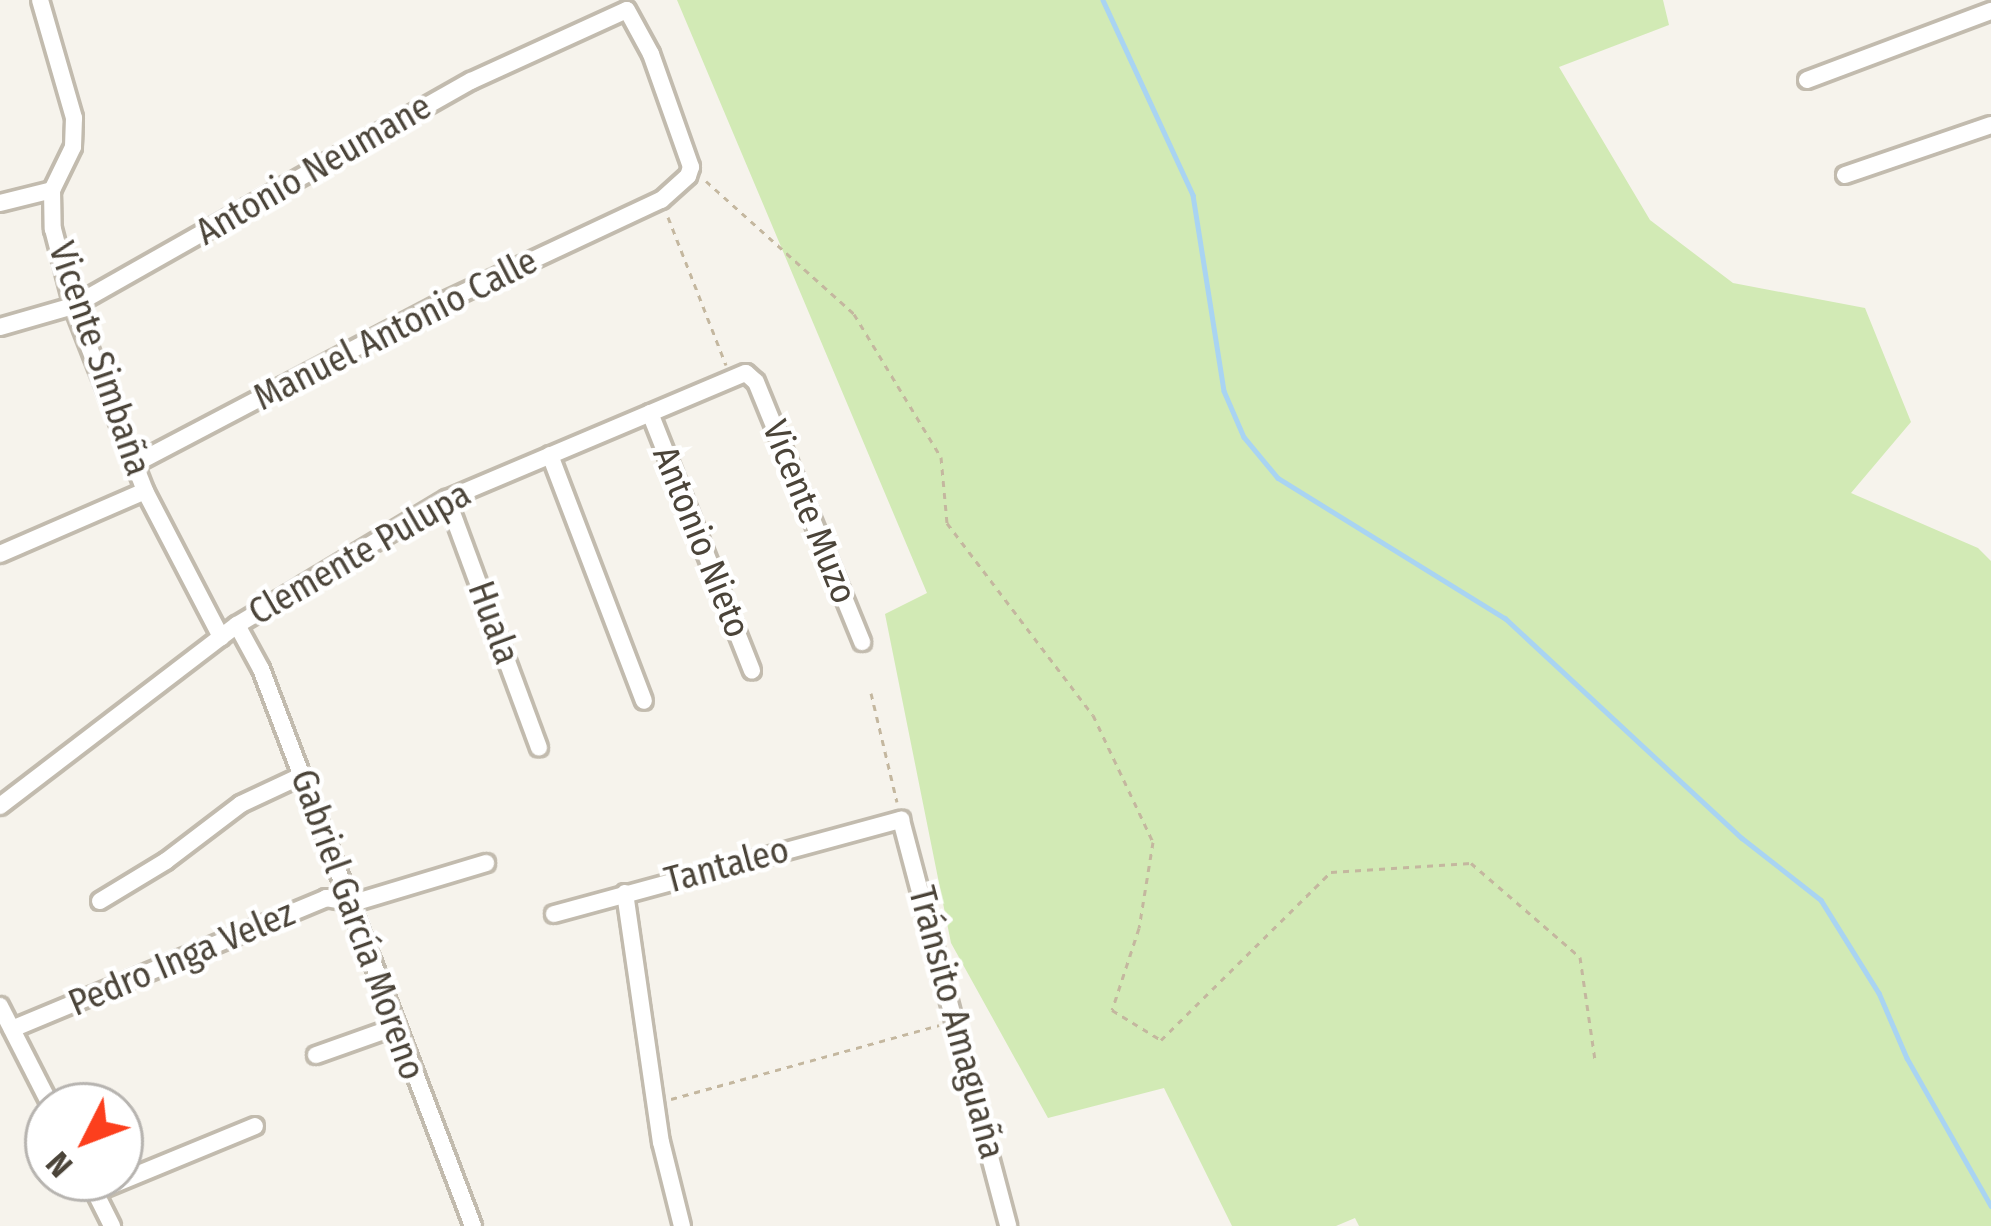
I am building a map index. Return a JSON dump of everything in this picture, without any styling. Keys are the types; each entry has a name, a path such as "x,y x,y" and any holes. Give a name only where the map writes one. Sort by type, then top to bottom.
{"street":[{"name":"Vicente Simbaña","path":"40,0 74,118 73,147 52,190 53,230 73,307 145,491 221,637"},
{"name":"Antonio Neumane","path":"0,327 73,307 471,80 627,10 651,54 691,167"},
{"path":"1807,80 1991,11"},
{"path":"1845,175 1991,125"},
{"path":"661,200 691,167"},
{"path":"0,203 52,190"},
{"name":"Manuel Antonio Calle","path":"134,464 446,302 661,200"},
{"name":"Vicente Muzo","path":"731,378 746,373 756,382 862,642"},
{"name":"Clemente Pulupa","path":"0,806 237,626 447,499 731,378"},
{"name":"Antonio Nieto","path":"650,413 752,671"},
{"path":"550,455 644,701"},
{"path":"0,554 145,491"},
{"name":"Huala","path":"447,499 539,748"},
{"name":"Gabriel García Moreno","path":"237,626 261,669 473,1226"},
{"path":"100,901 166,861 241,804 301,776"},
{"name":"Tantaleo","path":"554,914 901,820"},
{"name":"Tránsito Amaguaña","path":"901,820 1008,1226"},
{"name":"Pedro Inga Velez","path":"12,1029 326,898 353,903 486,863"},
{"path":"625,893 657,1103 682,1226"},
{"path":"0,1006 39,1082"},
{"path":"316,1055 395,1027"},
{"path":"144,1166 255,1126"}],"path":[{"path":"691,167 854,314 941,457 947,523 1093,715 1153,842 1139,928 1112,1010 1161,1040 1331,872 1471,863 1580,957 1595,1060"},
{"path":"661,200 731,378"},
{"path":"871,693 901,820"},
{"path":"657,1103 953,1021"}],"green space":[{"path":"677,0 1663,0 1669,25 1559,67 1650,220 1733,283 1865,308 1911,422 1851,493 1978,548 1991,561 1991,1226 1359,1226 1355,1218 1336,1226 1232,1226 1164,1088 1048,1118 951,943 885,614 927,593"}],"waterway":[{"path":"1103,0 1193,195 1224,391 1244,437 1278,478 1505,618 1742,838 1821,900 1879,993 1907,1058 1991,1206"}]}
